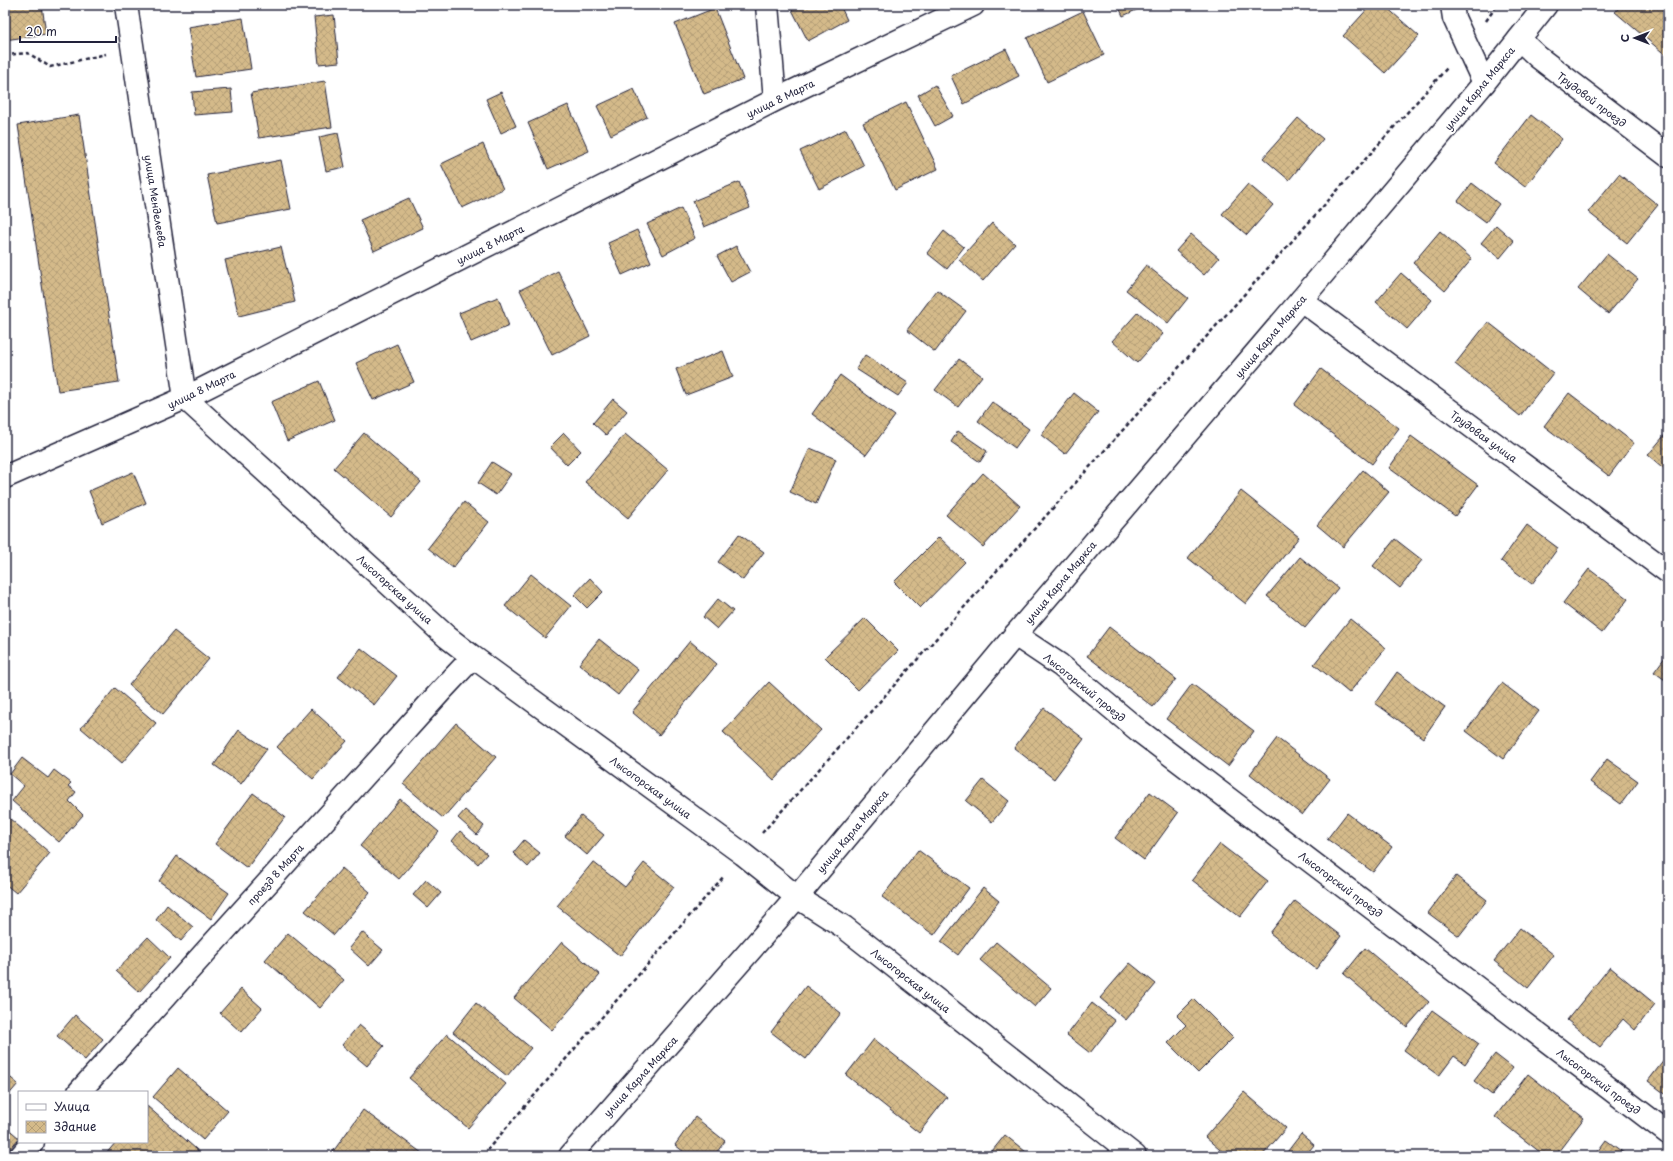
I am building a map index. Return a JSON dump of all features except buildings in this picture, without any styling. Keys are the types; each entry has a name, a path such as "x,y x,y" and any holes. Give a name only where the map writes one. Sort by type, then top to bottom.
{"street":[{"name":"улица Менделеева","path":"126,5 185,398"},
{"path":"767,5 775,100"},
{"name":"улица 8 Марта","path":"5,477 185,398 775,100 973,5"},
{"path":"1452,5 1454,18 1466,47 1484,83"},
{"name":"улица Карла Маркса","path":"570,1156 797,897 1015,635 1484,83 1546,5"},
{"name":"Трудовой проезд","path":"1519,39 1538,57 1668,156"},
{"name":"Трудовая улица","path":"1301,300 1668,572"},
{"name":"Лысогорская улица","path":"185,398 447,637 743,854 797,897 844,927 1135,1156"},
{"name":"Лысогорский проезд","path":"1015,635 1060,665 1138,730 1668,1133"},
{"name":"проезд 8 Марта","path":"80,1091 435,697 473,657"},
{"path":"21,1156 32,1143"}],"path":[{"path":"482,1156 743,854 1466,47 1497,5"},
{"path":"5,55 28,53 50,67 133,49"}]}
